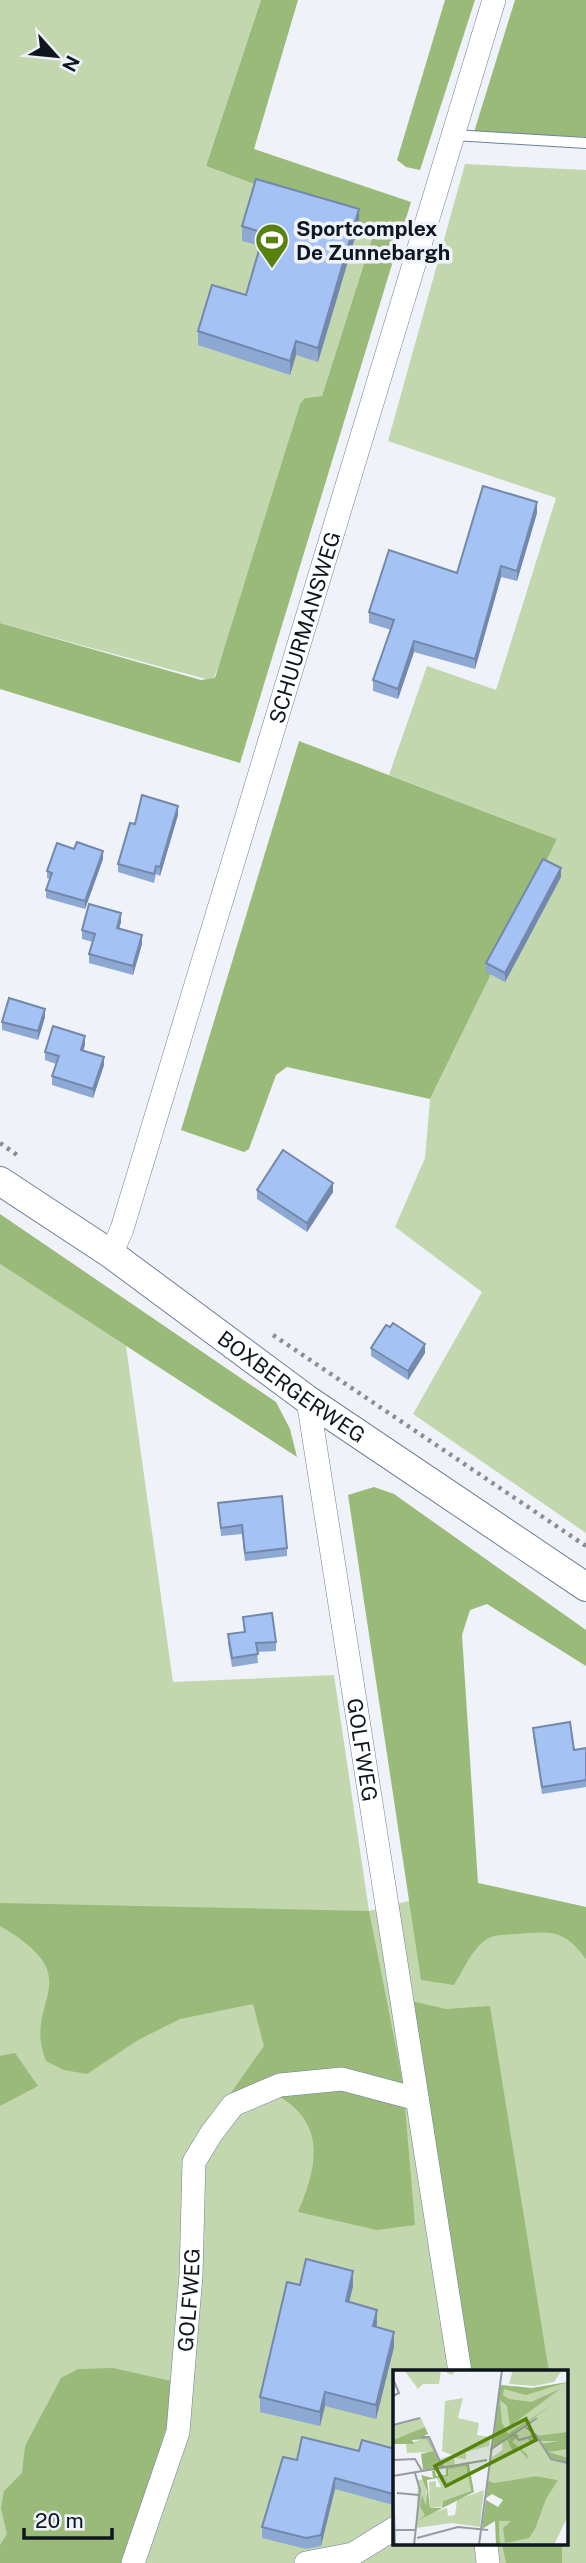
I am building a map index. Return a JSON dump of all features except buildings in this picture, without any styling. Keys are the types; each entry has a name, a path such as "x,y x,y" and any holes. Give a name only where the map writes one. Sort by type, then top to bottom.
{"street":[{"name":"SCHUURMANSWEG","path":"111,1254 122,1229 494,0"},
{"name":"BOXBERGERWEG","path":"0,1181 111,1254 308,1400 586,1587"},
{"name":"GOLFWEG","path":"308,1400 460,2370"},
{"name":"GOLFWEG","path":"133,2563 178,2432 191,2275 194,2161 233,2105 280,2085 342,2079 417,2099"},
{"path":"306,2563 353,2554 393,2529"}],"lane":[{"path":"454,135 586,143"}],"path":[{"path":"0,1143 25,1161"},
{"name":"BOXBERGERWEG","path":"266,1330 586,1546"}],"green space":[{"path":"0,0 261,0 206,166 375,229 322,396 305,398 300,404 232,629 213,681 0,623"},
{"path":"261,0 298,0 254,149 411,202 240,763 0,689 0,623 201,680 215,678 300,404 305,398 322,396 375,229 206,166"},
{"path":"445,0 475,0 420,170 406,167 397,160"},
{"path":"515,0 586,0 586,137 474,132"},
{"path":"465,164 586,170 586,1533 413,1414 482,1292 395,1227 425,1158 430,1099 557,839 389,775 427,666 496,690 556,498 388,441"},
{"path":"299,741 557,839 430,1099 287,1067 276,1075 249,1149 244,1152 181,1130"},
{"path":"0,1214 276,1402 290,1429 297,1457 0,1264"},
{"path":"0,1264 126,1346 173,1682 334,1675 369,1911 478,1883 586,1907 586,2563 0,2563"},
{"path":"374,1487 394,1494 586,1630 586,1666 487,1604 470,1610 462,1635 478,1883 586,1907 586,1959 571,1942 556,1934 539,1932 499,1935 489,1938 478,1947 454,1985 421,1980 348,1495"},
{"path":"0,1903 369,1911 403,2083 230,2094 264,2046 253,2004 180,2019 138,2040 87,2074 64,2070 46,2061 41,2040 41,2021 49,1976 43,1961 28,1945 0,1926"},
{"path":"407,2000 446,2009 490,2006 549,2370 472,2370"},
{"path":"15,2053 38,2086 0,2106 0,2056"},
{"path":"340,2082 405,2107 415,2225 377,2230 298,2212 310,2180 314,2149 305,2121 295,2108 280,2097"},
{"path":"113,2368 171,2381 167,2425 124,2563 0,2563 0,2545 7,2534 1,2508 4,2491 22,2473 25,2446 61,2378 78,2369"},
{"path":"502,2546 562,2546 562,2563 506,2563"}],"place":[{"name":"Sportcomplex De Zunnebargh","path":"272,270"}]}
